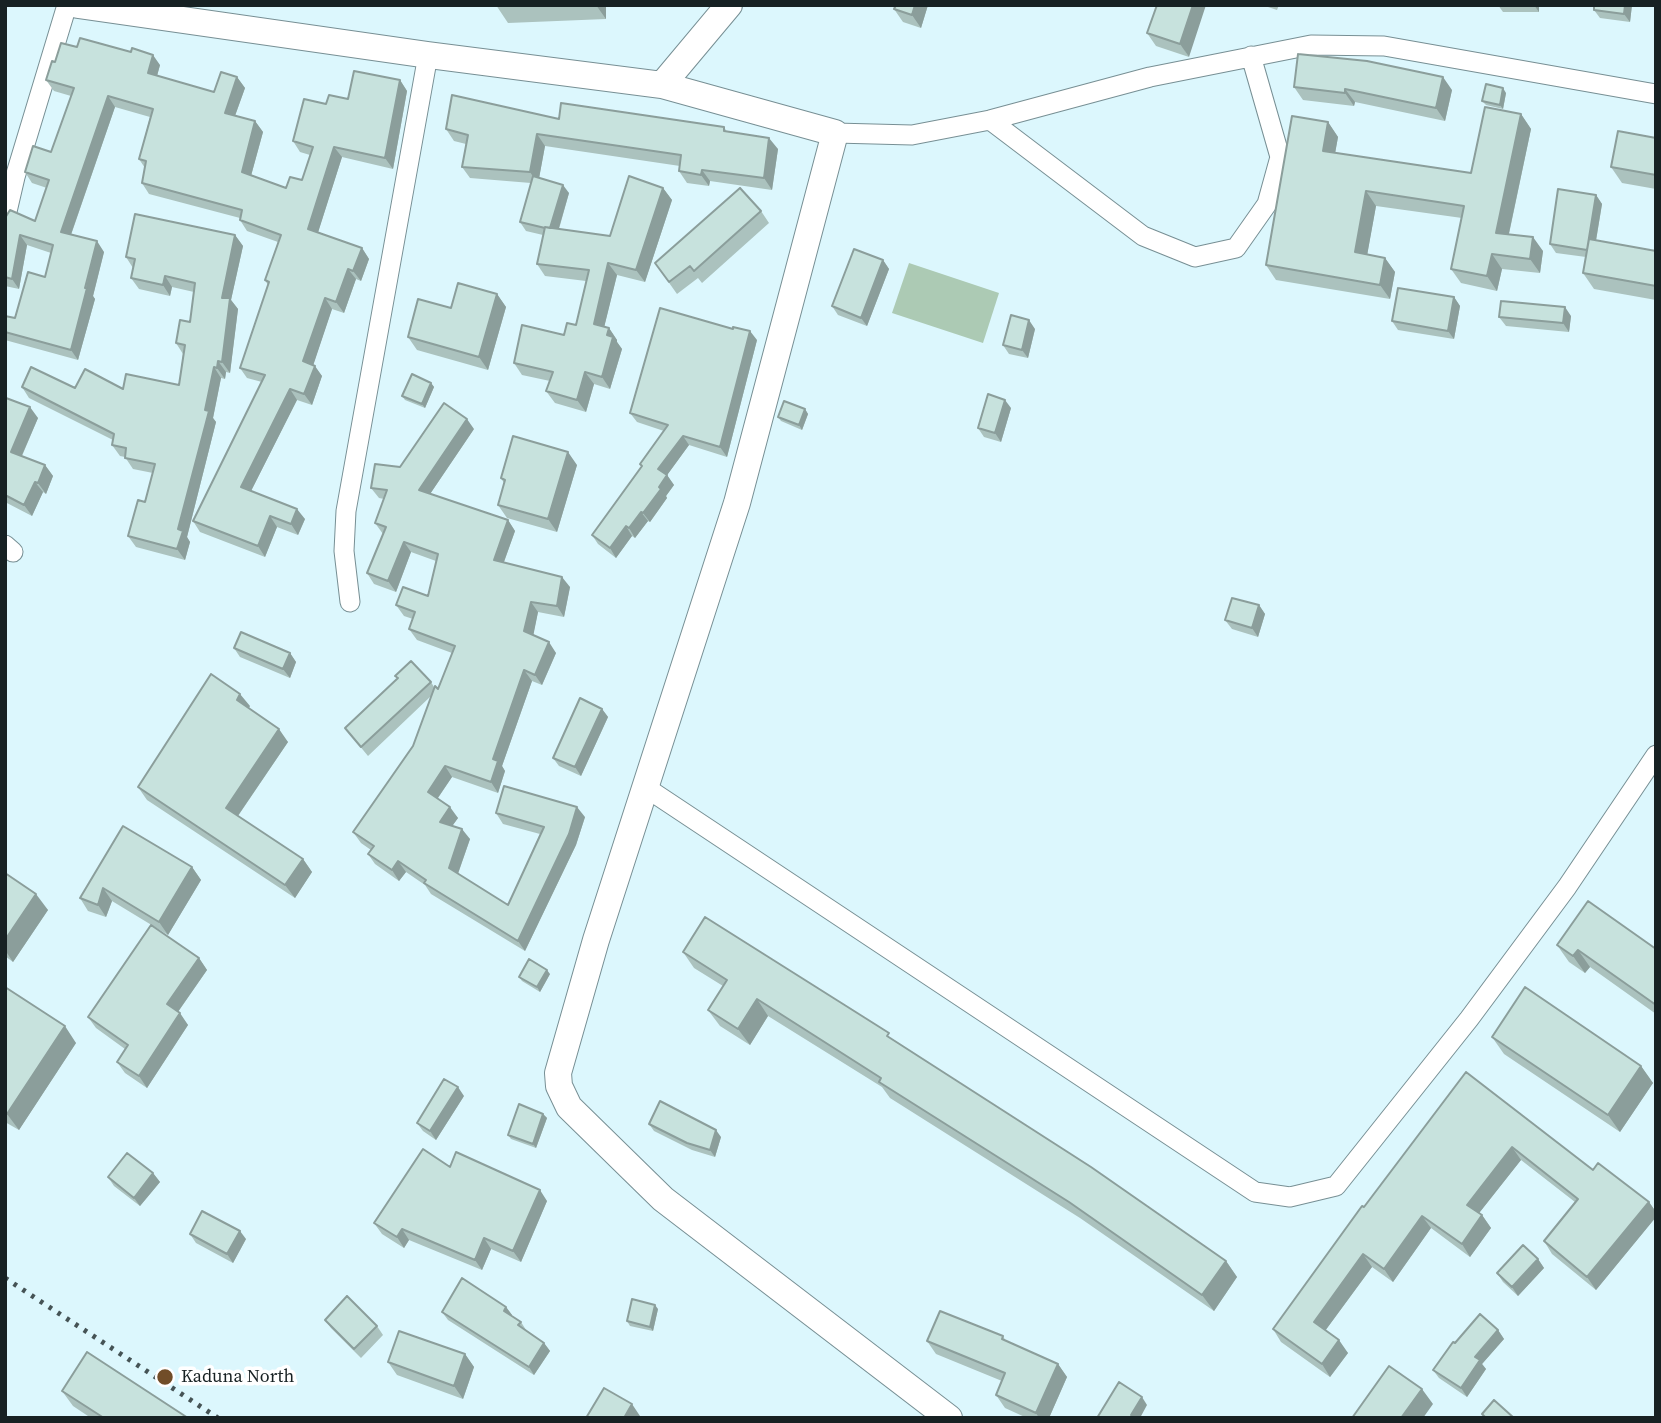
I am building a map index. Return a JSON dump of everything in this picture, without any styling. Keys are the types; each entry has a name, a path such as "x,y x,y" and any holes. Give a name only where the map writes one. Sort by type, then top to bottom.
{"street":[{"path":"5,220 15,177 67,5"},
{"path":"78,5 662,85 835,133 912,135 990,120 1150,77 1311,45 1384,46 1656,94"},
{"path":"662,85 729,5"},
{"path":"350,602 344,551 346,511 428,55"},
{"path":"990,120 1143,236 1195,257 1236,248 1267,204 1280,157 1251,56"},
{"path":"835,133 737,503 592,954 558,1073 559,1086 569,1107 663,1199 949,1418"},
{"path":"645,787 1255,1192 1290,1197 1336,1186 1461,1030 1567,887 1656,755"}],"green space":[{"path":"909,263 999,293 983,343 892,313"}],"building":[{"path":"896,5 915,5 912,15 894,9"},
{"path":"1157,5 1193,5 1180,44 1147,33"},
{"path":"1594,5 1625,5 1624,14 1594,10"},
{"path":"80,38 153,55 148,73 214,92 221,72 237,77 225,113 255,121 242,172 286,188 290,177 302,180 313,147 293,141 304,99 326,104 329,95 348,99 354,71 400,80 385,158 334,147 308,229 362,248 353,271 348,269 336,302 325,298 303,361 315,366 304,394 290,389 241,487 297,509 291,524 270,516 258,546 193,521 265,375 240,368 269,282 265,280 281,235 240,220 242,210 142,183 146,161 139,159 153,109 108,96 61,232 97,241 71,350 5,332 5,316 15,318 28,272 45,277 53,245 20,235 12,279 5,277 5,218 10,210 35,221 49,180 25,172 33,146 51,152 74,88 46,80 61,43 77,47"},
{"path":"1298,54 1367,61 1443,77 1436,108 1345,89 1345,93 1294,87"},
{"path":"1486,84 1503,88 1500,105 1482,101"},
{"path":"452,95 559,119 561,103 724,127 724,131 769,138 764,178 702,170 701,175 679,171 681,155 537,134 530,172 462,167 468,135 446,129"},
{"path":"1485,107 1521,114 1496,233 1533,237 1530,259 1492,254 1487,276 1451,269 1464,206 1366,191 1355,252 1385,258 1380,285 1266,265 1292,116 1328,122 1323,151 1471,173"},
{"path":"1618,131 1656,138 1656,175 1611,167"},
{"path":"533,176 563,185 550,228 520,222"},
{"path":"629,176 663,188 636,270 608,263 594,324 609,328 607,335 613,337 602,377 585,372 577,400 546,391 553,372 514,363 522,325 564,335 567,323 576,325 589,270 537,264 545,227 610,236"},
{"path":"740,188 761,211 694,271 690,266 669,282 655,263"},
{"path":"1558,189 1596,195 1587,250 1550,244"},
{"path":"135,214 235,235 222,298 230,298 222,362 218,361 217,368 214,367 205,410 209,411 178,529 183,531 177,549 128,536 138,500 145,502 155,464 125,458 126,448 112,445 114,434 22,387 31,367 75,388 85,369 123,389 126,374 179,385 185,345 176,343 180,320 190,322 195,283 165,276 163,285 131,278 135,259 126,257"},
{"path":"1589,239 1656,251 1656,286 1583,273"},
{"path":"854,249 883,260 861,318 832,306"},
{"path":"458,283 497,294 479,357 408,337 418,299 451,308"},
{"path":"1398,288 1454,297 1448,331 1392,321"},
{"path":"1501,301 1565,307 1563,323 1499,317"},
{"path":"660,308 733,329 750,331 720,447 683,436 658,469 667,475 659,487 661,489 629,528 626,526 610,548 592,535 668,425 630,413"},
{"path":"1011,315 1029,320 1022,350 1003,345"},
{"path":"412,374 431,383 422,404 402,396"},
{"path":"988,394 1005,400 995,433 978,428"},
{"path":"6,398 30,407 11,452 45,465 38,483 35,482 24,505 5,495"},
{"path":"784,401 805,409 799,425 778,417"},
{"path":"444,403 467,419 419,490 508,520 494,560 562,577 557,606 531,602 524,631 549,642 535,675 524,670 493,759 498,761 491,782 445,766 428,792 450,807 440,822 462,829 449,868 508,905 544,827 496,813 504,786 577,807 569,834 518,941 424,883 426,880 398,861 392,870 368,854 374,846 353,832 413,746 435,686 438,689 455,646 409,629 415,612 396,605 403,587 428,596 438,554 404,542 388,581 367,573 386,527 375,523 387,490 371,488 375,464 400,467"},
{"path":"513,436 568,452 548,519 498,505 505,480 501,478"},
{"path":"1232,598 1259,605 1252,628 1225,620"},
{"path":"241,632 290,653 283,669 234,648"},
{"path":"411,661 431,682 361,747 345,728 398,678 395,676"},
{"path":"211,674 240,694 237,700 279,729 226,808 303,859 285,885 138,787"},
{"path":"580,698 602,709 575,767 553,758"},
{"path":"123,826 192,867 159,922 103,888 98,905 80,898"},
{"path":"5,873 36,894 5,940"},
{"path":"1588,901 1656,949 1656,1005 1578,950 1573,956 1557,945"},
{"path":"705,917 889,1033 887,1036 1091,1167 1226,1261 1202,1295 1069,1202 879,1082 881,1078 757,999 738,1029 708,1010 727,980 683,952"},
{"path":"151,925 199,958 167,1004 180,1013 139,1076 117,1062 128,1045 88,1017"},
{"path":"529,959 547,970 537,987 519,977"},
{"path":"5,987 65,1026 7,1114 5,1113"},
{"path":"1525,987 1641,1066 1608,1115 1492,1037"},
{"path":"1466,1072 1593,1170 1598,1163 1649,1202 1587,1277 1544,1241 1578,1199 1512,1147 1467,1205 1482,1215 1462,1244 1422,1216 1384,1269 1363,1254 1314,1322 1339,1340 1322,1364 1273,1329 1362,1206 1364,1207"},
{"path":"444,1079 458,1087 430,1131 417,1123"},
{"path":"660,1101 716,1130 710,1150 687,1143 649,1124"},
{"path":"519,1104 543,1114 533,1144 508,1135"},
{"path":"423,1149 450,1167 456,1152 540,1190 513,1251 484,1238 475,1260 402,1229 397,1237 374,1223"},
{"path":"127,1153 153,1173 134,1198 108,1177"},
{"path":"202,1211 240,1231 227,1254 190,1234"},
{"path":"1523,1245 1538,1259 1512,1287 1497,1273"},
{"path":"462,1278 506,1307 504,1311 521,1322 518,1325 544,1343 529,1367 442,1312"},
{"path":"347,1296 377,1326 354,1349 325,1320"},
{"path":"632,1299 655,1305 650,1327 627,1321"},
{"path":"940,1311 1003,1336 1002,1339 1058,1364 1036,1413 996,1395 1005,1373 927,1341"},
{"path":"1480,1314 1498,1330 1475,1357 1480,1360 1461,1388 1433,1370 1453,1342 1455,1343"},
{"path":"399,1331 465,1354 454,1386 388,1362"},
{"path":"87,1352 188,1418 104,1418 62,1391"},
{"path":"1389,1366 1422,1389 1401,1418 1352,1418"},
{"path":"1119,1382 1142,1397 1131,1415 1135,1418 1097,1418"},
{"path":"604,1388 632,1404 624,1418 586,1418"},
{"path":"1494,1400 1514,1418 1486,1418 1482,1414"}],"railway":[{"path":"5,1278 218,1418"}],"place":[{"name":"Kaduna North","path":"165,1377"}]}
